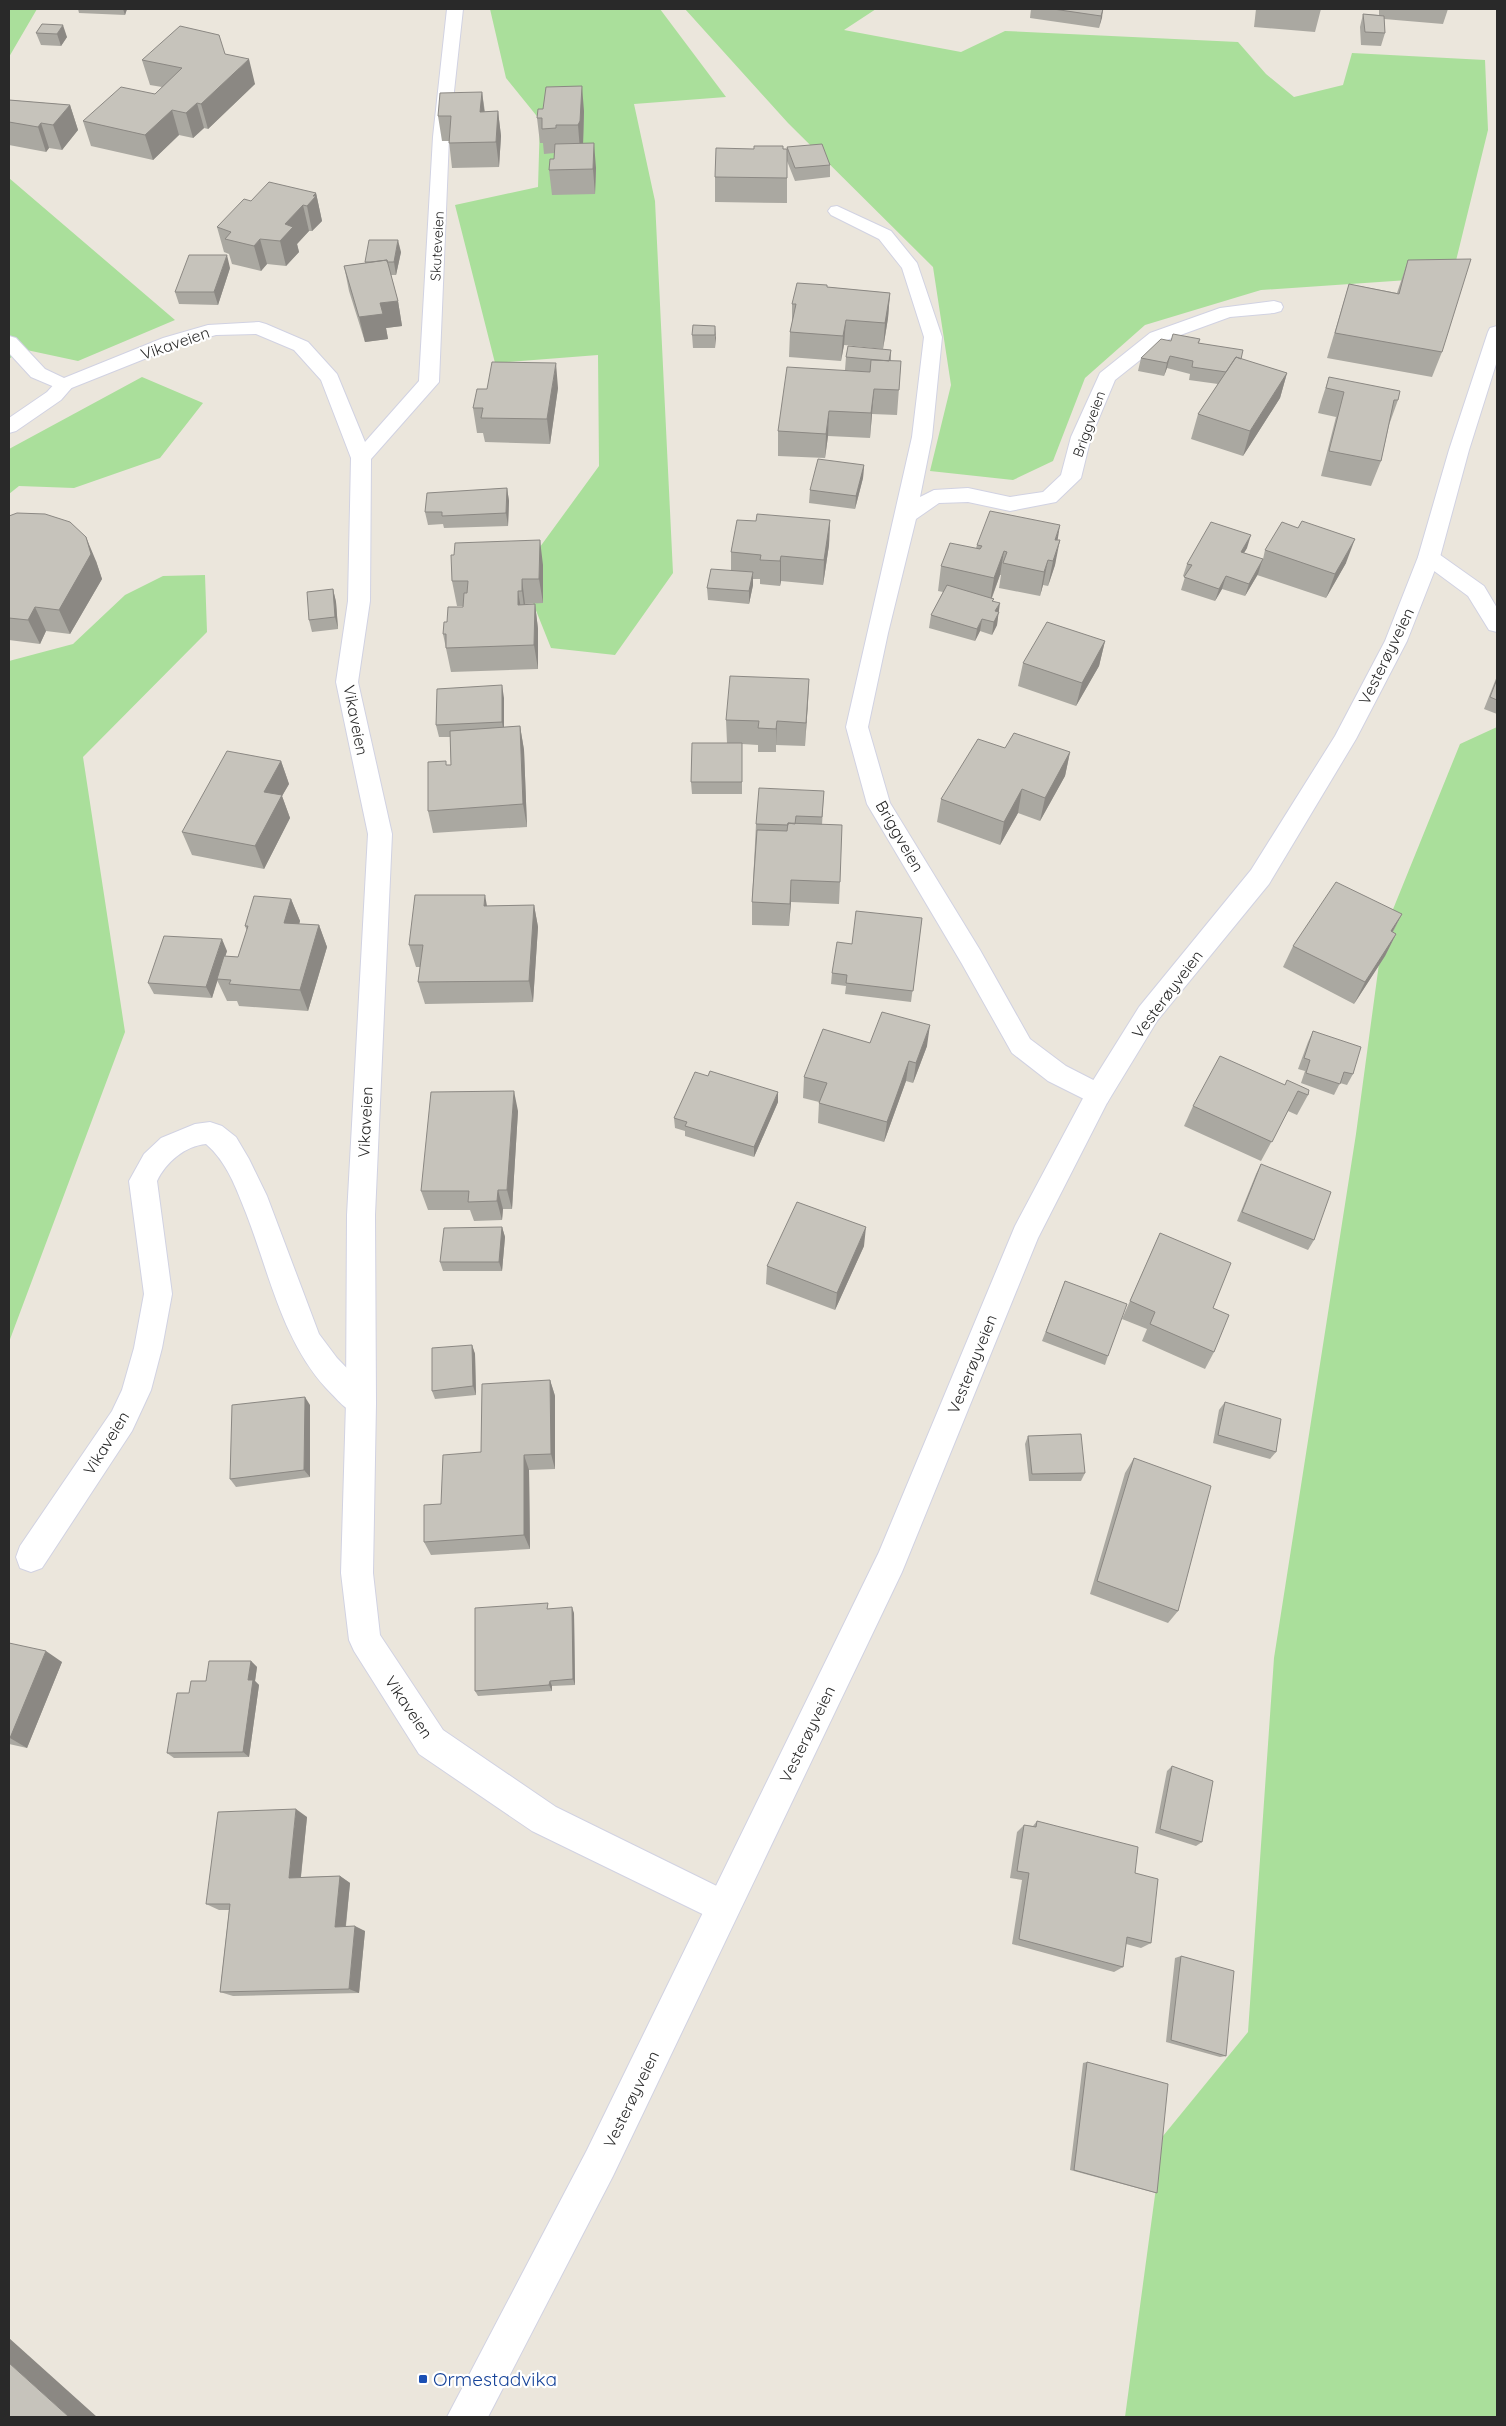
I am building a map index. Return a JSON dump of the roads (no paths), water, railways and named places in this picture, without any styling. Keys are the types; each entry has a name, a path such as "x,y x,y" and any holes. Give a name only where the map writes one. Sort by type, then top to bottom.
{"street":[{"name":"Skuteveien","path":"361,458 429,382 441,137 455,9"},
{"name":"Briggveien","path":"838,211 885,235 911,267 933,337 922,437 906,516 877,633 857,727 879,804 971,957 1021,1046 1065,1080 1098,1095"},
{"name":"Briggveien","path":"906,516 934,496 968,495 1010,504 1049,497 1071,478 1081,437 1107,377 1157,337 1227,312 1274,307"},
{"name":"Vikaveien","path":"64,385 170,342 215,329 259,328 301,346 330,378 361,458 360,601 347,682 380,834 361,1215 361,1403 357,1573 365,1640 431,1742 544,1820 723,1907"},
{"name":"Vesterøyveien","path":"467,2417 600,2163 891,1561 1025,1235 1098,1095 1148,1014 1260,877 1330,763 1396,641 1429,558 1497,332"},
{"path":"9,342 38,373 64,385 54,396 9,427"},
{"path":"1429,558 1476,591 1497,625"},
{"name":"Vikaveien","path":"31,1556 122,1421 136,1390 148,1348 158,1294 143,1181 148,1168 157,1156 178,1141 202,1133 214,1134 227,1146 254,1198 309,1342 338,1379 361,1403"}],"place":[{"name":"Ormestadvika","path":"423,2379"}]}
